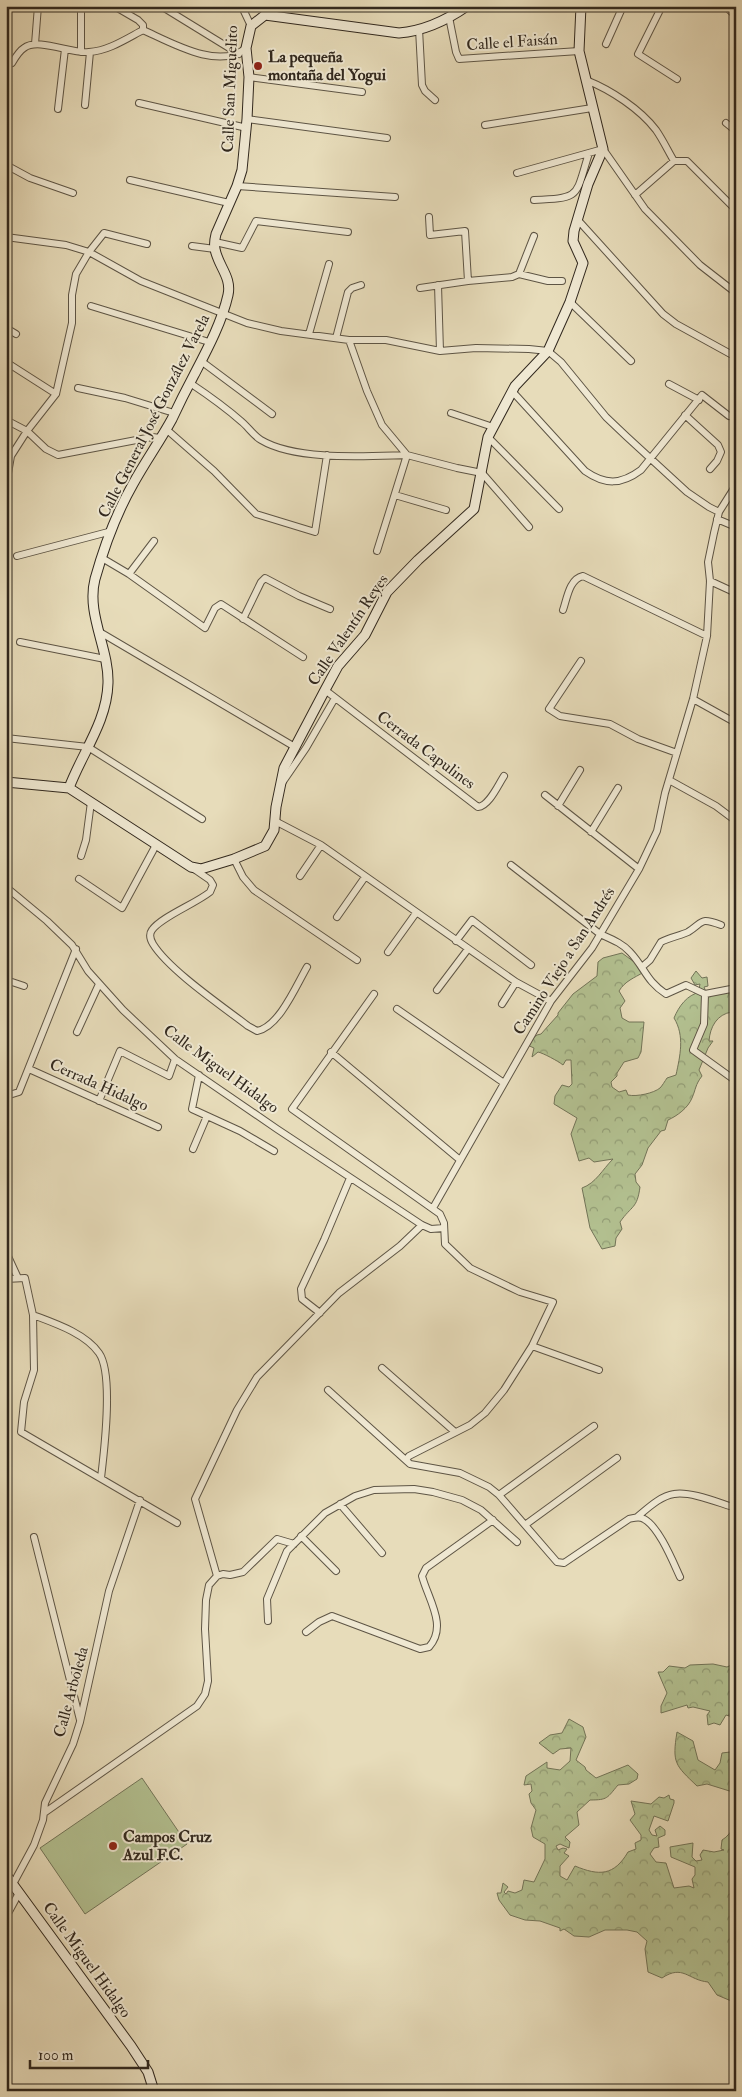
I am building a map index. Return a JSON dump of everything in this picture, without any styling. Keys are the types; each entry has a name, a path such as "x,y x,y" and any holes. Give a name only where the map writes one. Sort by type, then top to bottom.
{"street":[{"path":"35,44 38,6"},
{"path":"80,6 81,52"},
{"path":"114,6 138,20 143,25 143,30"},
{"path":"161,6 243,51"},
{"path":"251,26 265,15 399,33 420,30 467,6"},
{"path":"581,6 579,51 603,149 645,209 700,265 736,293"},
{"path":"606,44 624,6"},
{"path":"662,6 638,54 677,79"},
{"path":"725,6 736,16"},
{"name":"Calle San Miguelito","path":"215,245 216,234 242,170 247,124 248,77 243,51 251,26 242,7"},
{"name":"Calle el Faisán","path":"455,12 456,52 459,59 579,51"},
{"path":"6,59 12,63 23,48 35,44 90,52 116,44 143,30"},
{"path":"143,30 198,55 220,56 243,51"},
{"path":"420,30 422,85 425,91 435,100"},
{"path":"58,109 65,49"},
{"path":"84,105 90,52"},
{"path":"248,77 362,92"},
{"path":"586,80 602,87 644,116 656,131 674,161"},
{"path":"139,103 247,124 387,138"},
{"path":"485,125 592,108"},
{"path":"726,123 736,131"},
{"path":"517,173 603,149"},
{"name":"Calle Valentín Reyes","path":"191,868 201,869 234,860 265,846 274,830 279,788 284,768 338,666 365,635 387,592 418,560 474,510 488,437 493,426 515,386 548,351 570,302 583,263 573,241 577,219 588,184 603,149"},
{"path":"534,200 564,198 574,194 578,188 589,153"},
{"path":"635,195 674,161 687,161 736,210"},
{"path":"6,165 30,178 74,193"},
{"path":"130,180 229,203"},
{"path":"237,186 395,196"},
{"path":"429,218 430,234 465,231 468,281"},
{"path":"577,219 663,314 676,324 736,357"},
{"path":"192,246 215,245 242,248 256,221 348,232"},
{"path":"6,485 11,456 27,431 56,394 72,323 72,295 76,274 88,252 104,233 147,244"},
{"path":"519,274 534,236"},
{"path":"6,238 66,245 88,252 140,281 222,314 272,329 350,340 386,340 440,351 476,348 529,348 548,351 561,362 606,417 687,492 736,527"},
{"path":"215,245 228,279 228,295 222,314"},
{"path":"309,334 329,264"},
{"path":"420,288 512,277 519,274 548,281 562,281"},
{"path":"336,338 348,292 352,288 361,285"},
{"path":"438,285 440,351"},
{"path":"570,302 631,362"},
{"path":"91,306 210,342"},
{"name":"Calle General José González Varela","path":"69,788 103,714 108,698 105,659 92,599 95,580 102,558 132,486 174,414 201,362 222,314"},
{"path":"6,328 16,334"},
{"path":"350,340 367,391 382,425 408,455"},
{"path":"6,362 56,394"},
{"path":"201,362 272,414"},
{"path":"190,383 217,400 250,428 259,439 275,447 327,455 408,455 482,473 529,527"},
{"path":"669,384 698,400"},
{"path":"78,388 125,398 174,414"},
{"path":"512,391 585,471 597,480 615,482 631,478 642,470 702,395 729,416"},
{"path":"451,413 493,426"},
{"path":"685,415 718,445 721,452 717,461 710,469"},
{"path":"6,420 27,431 46,449 58,455 152,437 161,438"},
{"path":"166,429 214,471 256,514 315,532 327,455"},
{"path":"488,437 559,509"},
{"path":"377,551 408,455"},
{"name":"Camino Viejo a San Andrés","path":"433,1208 551,1000 592,948 639,869 658,831 669,780 693,699 707,636 710,581 708,562 718,515 735,488"},
{"path":"395,495 446,510"},
{"path":"17,556 112,531"},
{"path":"129,574 154,540"},
{"path":"102,558 129,574 205,628 218,604 224,605 303,657"},
{"path":"563,610 573,581 583,576 707,636"},
{"path":"242,618 261,582 266,578 299,596 330,609"},
{"path":"710,581 736,594"},
{"path":"98,631 295,747"},
{"path":"20,642 105,659"},
{"path":"581,661 549,709 560,716 610,724 638,739 677,753"},
{"name":"Cerrada Capulines","path":"325,690 478,807 482,807 486,803 504,776"},
{"path":"279,788 306,748 335,698"},
{"path":"693,699 736,723"},
{"path":"6,738 88,747 202,819"},
{"path":"558,806 580,770"},
{"path":"669,780 716,806 736,821"},
{"path":"6,782 69,788 210,880 213,885 210,892 158,924 151,931 150,938 173,966 248,1026 257,1031 266,1030 276,1019 306,967"},
{"path":"591,832 618,788"},
{"path":"545,796 639,869"},
{"path":"82,856 91,802"},
{"path":"275,821 321,845 516,982 551,1000"},
{"path":"79,879 122,908 156,845"},
{"path":"300,876 321,845"},
{"path":"234,860 243,877 254,890 357,960"},
{"path":"512,865 600,934 614,940 630,951 654,986 666,994 686,985 705,994 736,988"},
{"path":"336,917 365,877"},
{"name":"Calle Miguel Hidalgo","path":"6,887 47,921 76,949 88,972 136,1023 175,1059 422,1225"},
{"path":"388,952 416,913"},
{"path":"456,941 472,920 531,965"},
{"path":"642,967 650,960 661,942 687,933 698,923 707,920 721,925"},
{"path":"6,1096 19,1092 76,949"},
{"path":"437,990 468,949"},
{"path":"6,980 24,986"},
{"path":"502,1004 516,982"},
{"path":"77,1032 100,984"},
{"path":"374,994 292,1109 440,1214 444,1223 445,1244 470,1268 520,1292 553,1302 532,1346 504,1390 485,1413 470,1425 409,1456 406,1460"},
{"path":"705,994 704,1024 693,1050 736,1081"},
{"path":"396,1009 504,1082"},
{"path":"99,1101 120,1051 169,1076 175,1059"},
{"path":"331,1052 460,1160"},
{"name":"Cerrada Hidalgo","path":"29,1069 158,1127"},
{"path":"199,1075 192,1109 240,1131 274,1151"},
{"path":"193,1149 207,1116"},
{"path":"320,1313 305,1303 300,1295 350,1178"},
{"path":"216,1576 194,1498 238,1410 257,1377 339,1294 400,1246 422,1225 431,1229 444,1228"},
{"path":"6,1252 22,1278 33,1315 34,1370 24,1402 21,1432 177,1523"},
{"path":"6,1278 22,1278"},
{"path":"33,1315 63,1327 83,1339 99,1352 103,1361 107,1404 101,1478"},
{"path":"532,1346 599,1370"},
{"path":"382,1368 455,1432"},
{"path":"328,1390 410,1464 439,1468 468,1476 489,1487 499,1495 557,1562 564,1563 629,1519 637,1517 653,1504 673,1494 687,1494 736,1508"},
{"path":"499,1495 594,1426"},
{"path":"525,1525 617,1458"},
{"path":"268,1621 267,1599 287,1552 325,1513 340,1504 374,1490 414,1489 462,1500 481,1510 516,1542"},
{"name":"Calle Arboleda","path":"13,1884 34,1846 44,1813 45,1803 73,1744 80,1722 109,1591 140,1500"},
{"path":"340,1504 382,1553"},
{"path":"637,1517 644,1519 655,1528 680,1577"},
{"path":"306,1632 319,1622 332,1616 420,1649 429,1647 438,1631 437,1616 422,1576 426,1568 493,1520"},
{"path":"301,1536 336,1571"},
{"path":"34,1537 80,1722"},
{"path":"44,1813 197,1706 205,1694 208,1681 205,1629 206,1600 209,1585 216,1576 243,1572 277,1539 294,1544"},
{"name":"Calle Miguel Hidalgo","path":"6,1875 131,2046 148,2072 154,2091"},
{"path":"6,1916 19,1893"}],"green space":[{"path":"622,953 641,967 644,972 627,982 619,991 625,1001 620,1008 622,1018 629,1022 644,1022 641,1052 638,1058 624,1062 617,1076 611,1082 612,1087 619,1092 626,1090 628,1095 650,1093 660,1088 667,1078 676,1075 681,1039 674,1018 684,1002 695,993 700,992 700,984 695,985 691,978 696,971 702,978 707,977 708,986 704,987 706,992 736,988 736,1006 732,1012 722,1015 715,1022 709,1041 713,1041 699,1070 702,1076 690,1102 682,1111 668,1120 665,1130 661,1131 648,1148 642,1165 635,1174 636,1182 640,1187 637,1199 620,1222 622,1229 616,1238 615,1246 602,1249 590,1228 582,1188 595,1180 613,1159 594,1162 589,1158 579,1161 571,1134 577,1118 554,1104 555,1096 562,1085 569,1087 572,1084 571,1060 566,1060 563,1065 538,1052 532,1057 534,1048 525,1044 541,1034 573,994 597,976 598,962 603,958"},
{"path":"736,1663 736,1718 726,1715 720,1725 714,1723 708,1725 707,1715 710,1711 693,1707 688,1708 687,1705 661,1713 661,1706 667,1693 658,1672 663,1672 669,1666 685,1668 690,1665 713,1664 727,1667"},
{"path":"569,1719 583,1727 586,1737 576,1760 596,1778 628,1765 638,1774 637,1779 629,1784 618,1785 604,1799 590,1800 577,1812 579,1825 565,1837 570,1842 569,1848 560,1844 556,1846 558,1850 567,1849 564,1853 569,1856 560,1866 560,1876 567,1880 575,1866 599,1872 611,1870 623,1860 628,1852 636,1849 635,1843 641,1840 641,1835 630,1820 635,1814 631,1801 651,1804 659,1797 664,1798 669,1795 670,1799 674,1800 668,1821 654,1816 649,1830 652,1835 657,1836 655,1830 660,1826 665,1830 665,1835 658,1838 659,1847 654,1848 650,1854 656,1862 666,1863 674,1888 689,1886 694,1888 692,1879 695,1875 695,1867 671,1857 670,1847 693,1843 692,1857 696,1861 702,1860 700,1855 703,1850 714,1852 724,1850 721,1849 722,1840 736,1827 736,2003 717,1995 708,1982 675,1972 662,1978 648,1972 645,1949 647,1941 637,1932 605,1930 589,1937 574,1936 564,1929 560,1931 560,1928 540,1921 525,1920 510,1915 499,1900 497,1893 501,1893 503,1883 508,1887 504,1892 506,1894 508,1891 515,1893 522,1890 524,1880 534,1882 545,1859 545,1844 533,1837 531,1828 536,1810 531,1803 529,1794 532,1791 531,1784 524,1785 526,1776 547,1762 547,1768 560,1770 570,1761 571,1748 560,1749 553,1754 539,1743 550,1735 562,1733"},
{"path":"677,1732 693,1741 698,1760 715,1770 720,1763 722,1753 730,1752 733,1755 736,1754 736,1793 707,1784 697,1786 684,1773 675,1757"},
{"name":"Campos Cruz Azul F.C.","path":"142,1778 187,1844 85,1914 40,1848"}],"place":[{"name":"La pequeña montaña del Yogui","path":"258,66"},
{"name":"Campos Cruz Azul F.C.","path":"113,1846"}]}
